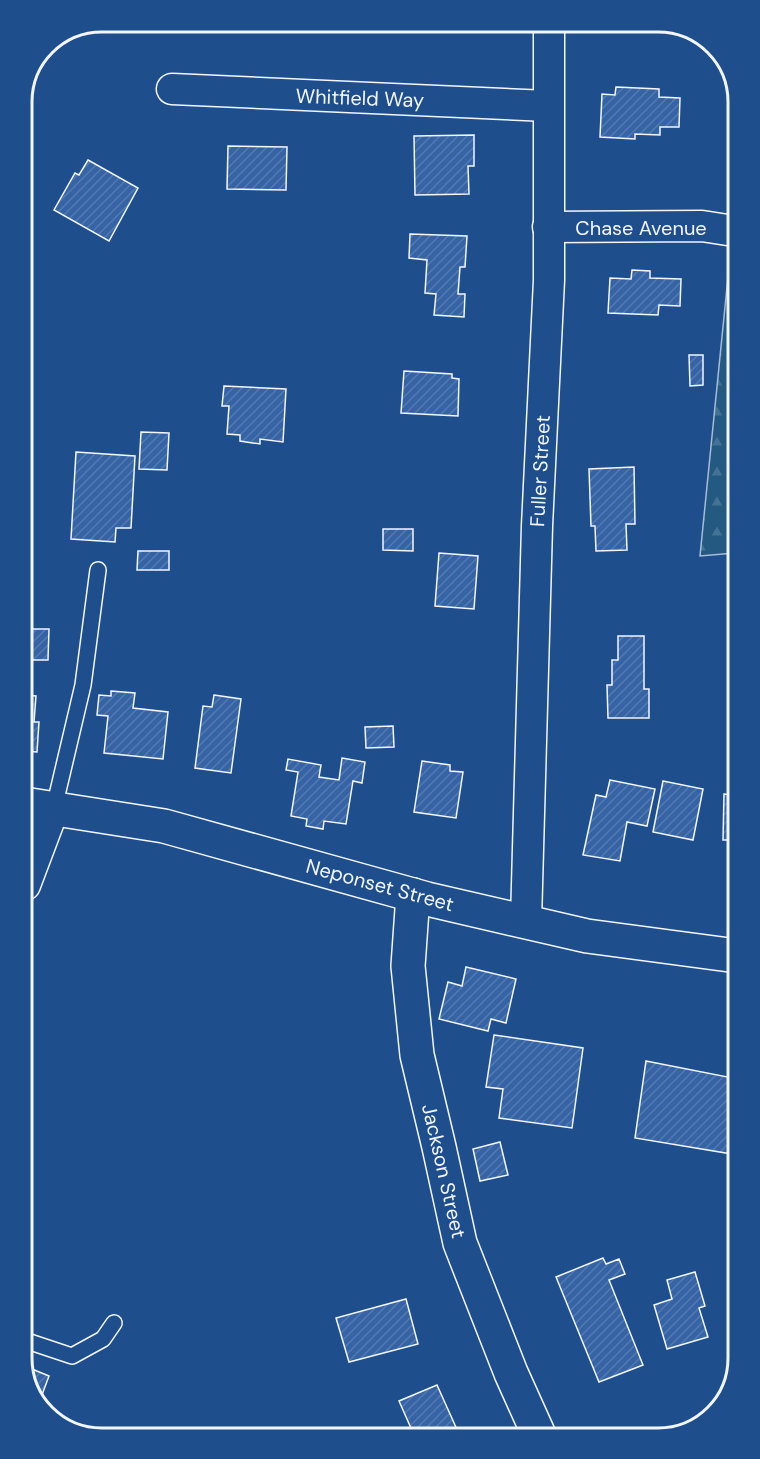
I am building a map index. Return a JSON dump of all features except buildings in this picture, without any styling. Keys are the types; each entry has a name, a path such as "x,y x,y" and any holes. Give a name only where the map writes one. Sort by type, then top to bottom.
{"main road":[{"name":"Neponset Street","path":"39,806 164,826 412,895 587,936 729,955"},
{"name":"Jackson Street","path":"412,895 408,966 417,1055 460,1243 507,1363 536,1428"}],"street":[{"name":"Fuller Street","path":"526,921 537,526 549,280 549,32"},
{"name":"Whitfield Way","path":"172,89 548,106"},
{"name":"Chase Avenue","path":"548,227 702,226 729,230"},
{"path":"32,846 39,806"}],"lane":[{"path":"39,806 83,685 98,570"},
{"path":"32,1343 72,1356 103,1339 114,1323"}],"green space":[{"path":"729,267 729,554 700,556"}]}
